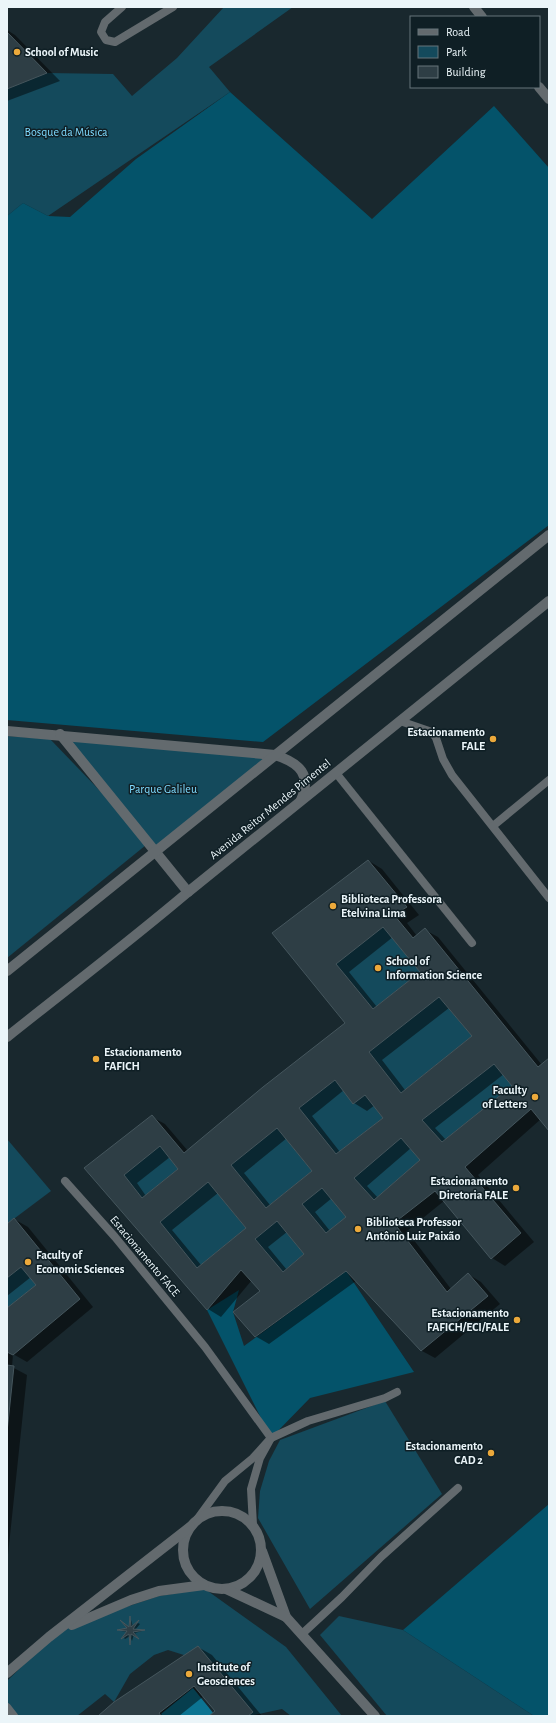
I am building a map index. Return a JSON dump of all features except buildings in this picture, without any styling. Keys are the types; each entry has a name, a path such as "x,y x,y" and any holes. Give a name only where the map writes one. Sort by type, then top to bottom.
{"street":[{"path":"474,7 481,16"},
{"path":"540,88 549,99"},
{"path":"7,971 549,535"},
{"name":"Avenida Reitor Mendes Pimentel","path":"7,1037 141,931 301,800 549,601"},
{"path":"7,731 60,734 275,755 289,759 299,767 305,777 306,790 301,800"},
{"path":"60,734 188,892"},
{"path":"7,1673 195,1521 211,1513 222,1511 234,1513 244,1518 252,1525 259,1536 261,1549 286,1617"},
{"path":"195,1521 186,1535 183,1547 184,1559 189,1570 204,1585"},
{"path":"226,1589 243,1583 255,1571 260,1560 261,1549"},
{"path":"60,1629 131,1600 159,1591 204,1585 226,1589 286,1617 375,1716"}],"lane":[{"path":"122,7 105,22 101,32 106,40 115,42 173,7"},
{"path":"400,721 432,732 452,775 549,898"},
{"path":"336,773 472,943"},
{"path":"493,826 549,780"},
{"name":"Estacionamento FACE","path":"65,1181 115,1237 205,1347 271,1438"},
{"path":"195,1521 225,1481 253,1458 271,1438 308,1421 385,1398 397,1392"},
{"path":"252,1525 251,1489 260,1458 271,1438"},
{"path":"302,1634 342,1598 380,1557 458,1488"},
{"path":"7,1707 14,1716"}],"green space":[{"name":"Bosque da Música","path":"224,7 293,7 209,67 230,92 48,216 23,203 7,216 7,89 47,73 113,74 132,96 177,58"},
{"name":"Parque Galileu","path":"60,734 275,755 155,852"},
{"path":"7,736 50,739 102,793 146,845 7,958"},
{"path":"383,927 420,972 373,1009 336,964"},
{"path":"439,997 472,1036 401,1093 369,1052"},
{"path":"494,1064 512,1086 442,1142 422,1120"},
{"path":"335,1080 353,1103 365,1095 383,1118 336,1154 299,1108"},
{"path":"277,1128 312,1171 266,1208 231,1165"},
{"path":"401,1138 420,1160 374,1200 354,1178"},
{"path":"7,1139 51,1191 7,1224"},
{"path":"160,1146 178,1169 142,1198 124,1175"},
{"path":"208,1182 246,1228 197,1268 160,1222"},
{"path":"322,1188 346,1217 326,1233 302,1204"},
{"path":"277,1221 304,1254 283,1272 255,1239"},
{"path":"21,1267 36,1285 7,1308 7,1278"},
{"path":"385,1401 442,1494 310,1609 258,1518 260,1491 269,1461 280,1440"},
{"path":"205,1589 286,1647 342,1716 291,1716 282,1709 249,1716 237,1716 187,1656 168,1650 154,1655 130,1674 114,1702 105,1694 77,1716 7,1716 7,1681 60,1629 159,1596"},
{"path":"339,1616 403,1630 534,1716 387,1716 320,1635"}],"shaded area":[{"path":"230,92 372,219 494,106 549,168 549,525 263,742 7,720 7,216 23,203 48,216 70,217 136,159"},
{"path":"346,1271 414,1372 310,1398 271,1438 207,1310 239,1290 233,1312 244,1346"},
{"path":"549,1504 549,1716 534,1716 403,1630"},
{"path":"193,1688 214,1714 212,1716 163,1716 161,1714"}],"place":[{"name":"School of Music","path":"17,52"},
{"name":"Estacionamento FALE","path":"493,739"},
{"name":"Biblioteca Professora Etelvina Lima","path":"333,906"},
{"name":"School of Information Science","path":"378,968"},
{"name":"Estacionamento FAFICH","path":"96,1059"},
{"name":"Faculty of Letters","path":"535,1097"},
{"name":"Estacionamento Diretoria FALE","path":"516,1188"},
{"name":"Biblioteca Professor Antônio Luiz Paixão","path":"358,1229"},
{"name":"Faculty of Economic Sciences","path":"28,1262"},
{"name":"Estacionamento FAFICH/ECI/FALE","path":"517,1320"},
{"name":"Estacionamento CAD 2","path":"491,1453"},
{"name":"Institute of Geosciences","path":"189,1674"}]}
